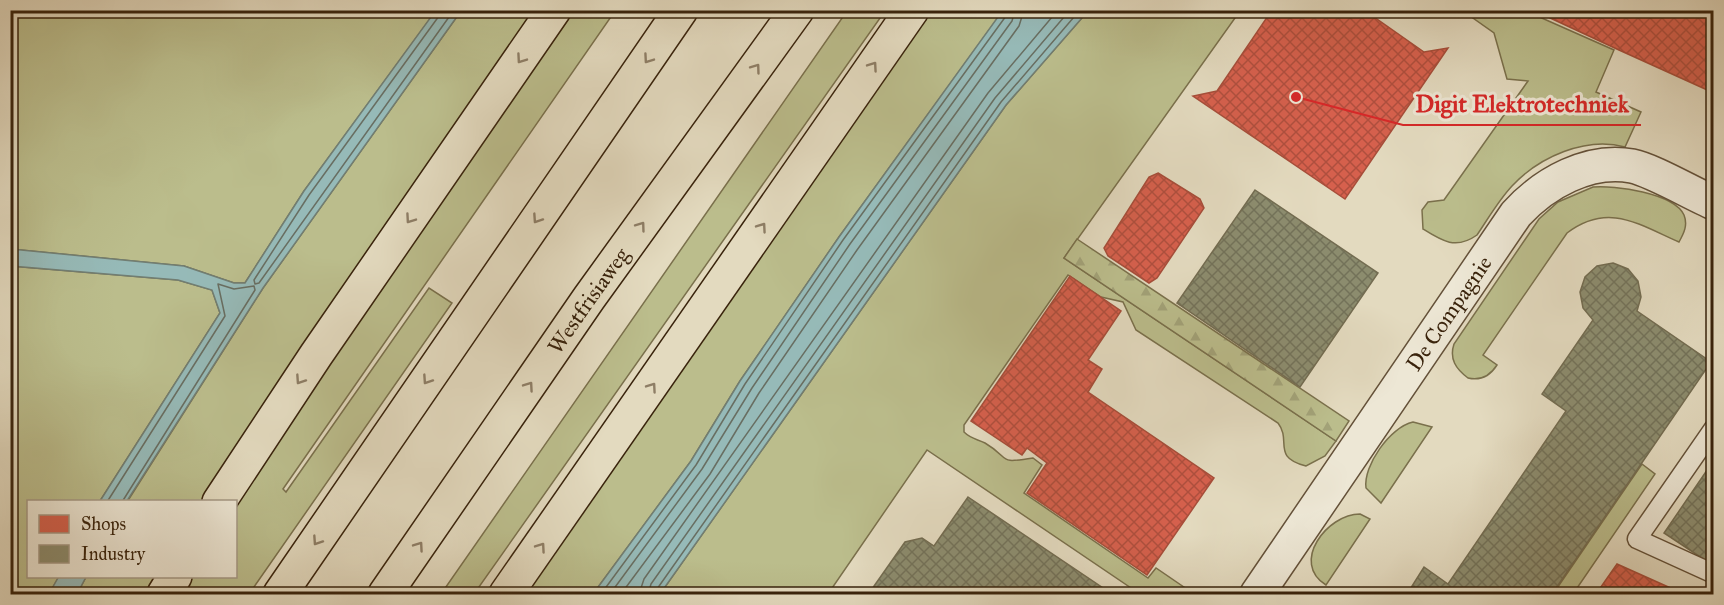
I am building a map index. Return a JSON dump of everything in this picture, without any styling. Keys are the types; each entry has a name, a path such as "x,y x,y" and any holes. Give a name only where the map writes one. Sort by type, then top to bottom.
{"highway":[{"path":"220,500 316,355 554,10"},
{"path":"280,594 681,10"},
{"name":"Westfrisiaweg","path":"386,594 590,298 797,10"},
{"path":"506,594 912,10"},
{"path":"164,594 174,578"}],"street":[{"name":"De Compagnie","path":"1257,594 1516,214 1528,201 1568,175 1602,166 1633,166 1713,203"}],"lane":[{"path":"1713,428 1637,539 1713,574"}],"green space":[{"path":"10,11 436,11 304,191 245,283 234,283 184,266 11,249"},
{"path":"461,11 542,11 207,500 128,500 263,288"},
{"path":"574,11 615,11 283,489 286,492 429,288 452,303 249,594 178,594 188,578 237,578 237,500 279,431"},
{"path":"847,11 885,11 474,594 441,594"},
{"path":"929,11 1003,11 839,237 740,381 691,461 593,594 519,594"},
{"path":"1088,11 1240,11 1064,258 1336,441 1325,456 1306,466 1289,458 1285,453 1282,430 1278,423 1136,330 1123,302 1101,297 1068,275 964,425 964,432 993,448 1005,459 1033,458 1042,465 1024,493 1148,578 1156,568 1194,594 1140,594 927,450 828,594 660,594 1006,105"},
{"path":"1463,11 1526,11 1614,50 1596,92 1641,112 1625,147 1595,144 1549,158 1512,186 1477,235 1469,240 1456,243 1443,240 1423,229 1422,210 1428,202 1444,200 1528,81 1507,79 1494,33"},
{"path":"1593,187 1628,189 1669,201 1678,207 1686,222 1679,242 1636,223 1610,217 1582,224 1567,233 1483,355 1497,365 1485,377 1468,378 1460,371 1453,359 1454,344 1539,219 1558,202"},
{"path":"1077,239 1349,421 1336,441 1064,258"},
{"path":"10,266 178,280 212,290 220,313 101,500 27,500 27,578 58,578 49,594 11,594"},
{"path":"1413,422 1432,427 1381,503 1366,488 1369,469 1387,439 1404,425"},
{"path":"1642,464 1655,474 1573,594 1553,594"},
{"path":"1360,514 1370,519 1326,585 1316,576 1311,565 1312,553 1317,541 1336,522 1348,516"},
{"path":"85,578 159,578 150,594 77,594"}],"water":[{"path":"436,10 461,11 263,288 128,500 101,500 220,313 212,290 178,280 11,266 11,249 184,266 234,283 245,283 304,191"},
{"path":"1003,10 1088,11 1006,105 660,594 593,594 691,461 740,381 839,237"},
{"path":"58,578 85,578 77,594 49,594"}],"building: Shops":[{"path":"1272,10 1364,10 1424,52 1448,48 1345,199 1193,96 1217,91"},
{"path":"1533,10 1714,10 1714,93 1619,50"},
{"path":"1158,173 1200,199 1204,208 1157,278 1149,283 1108,256 1104,248 1149,177"},
{"path":"1070,276 1121,311 1088,360 1102,369 1088,392 1214,478 1147,575 1027,493 1047,463 1027,448 1022,455 971,421"},
{"path":"1617,564 1684,594 1596,594"}],"building: Industry":[{"path":"1255,190 1378,273 1300,387 1177,303"},
{"path":"1613,263 1628,269 1638,281 1641,297 1637,311 1711,362 1552,594 1407,594 1424,567 1448,584 1566,411 1542,394 1593,320 1583,308 1580,292 1585,277 1597,266"},
{"path":"1714,460 1714,566 1664,533"},
{"path":"968,497 1112,594 873,594 872,589 905,542 922,538 934,546"}],"place":[{"name":"Digit Elektrotechniek","path":"1296,97"}]}
